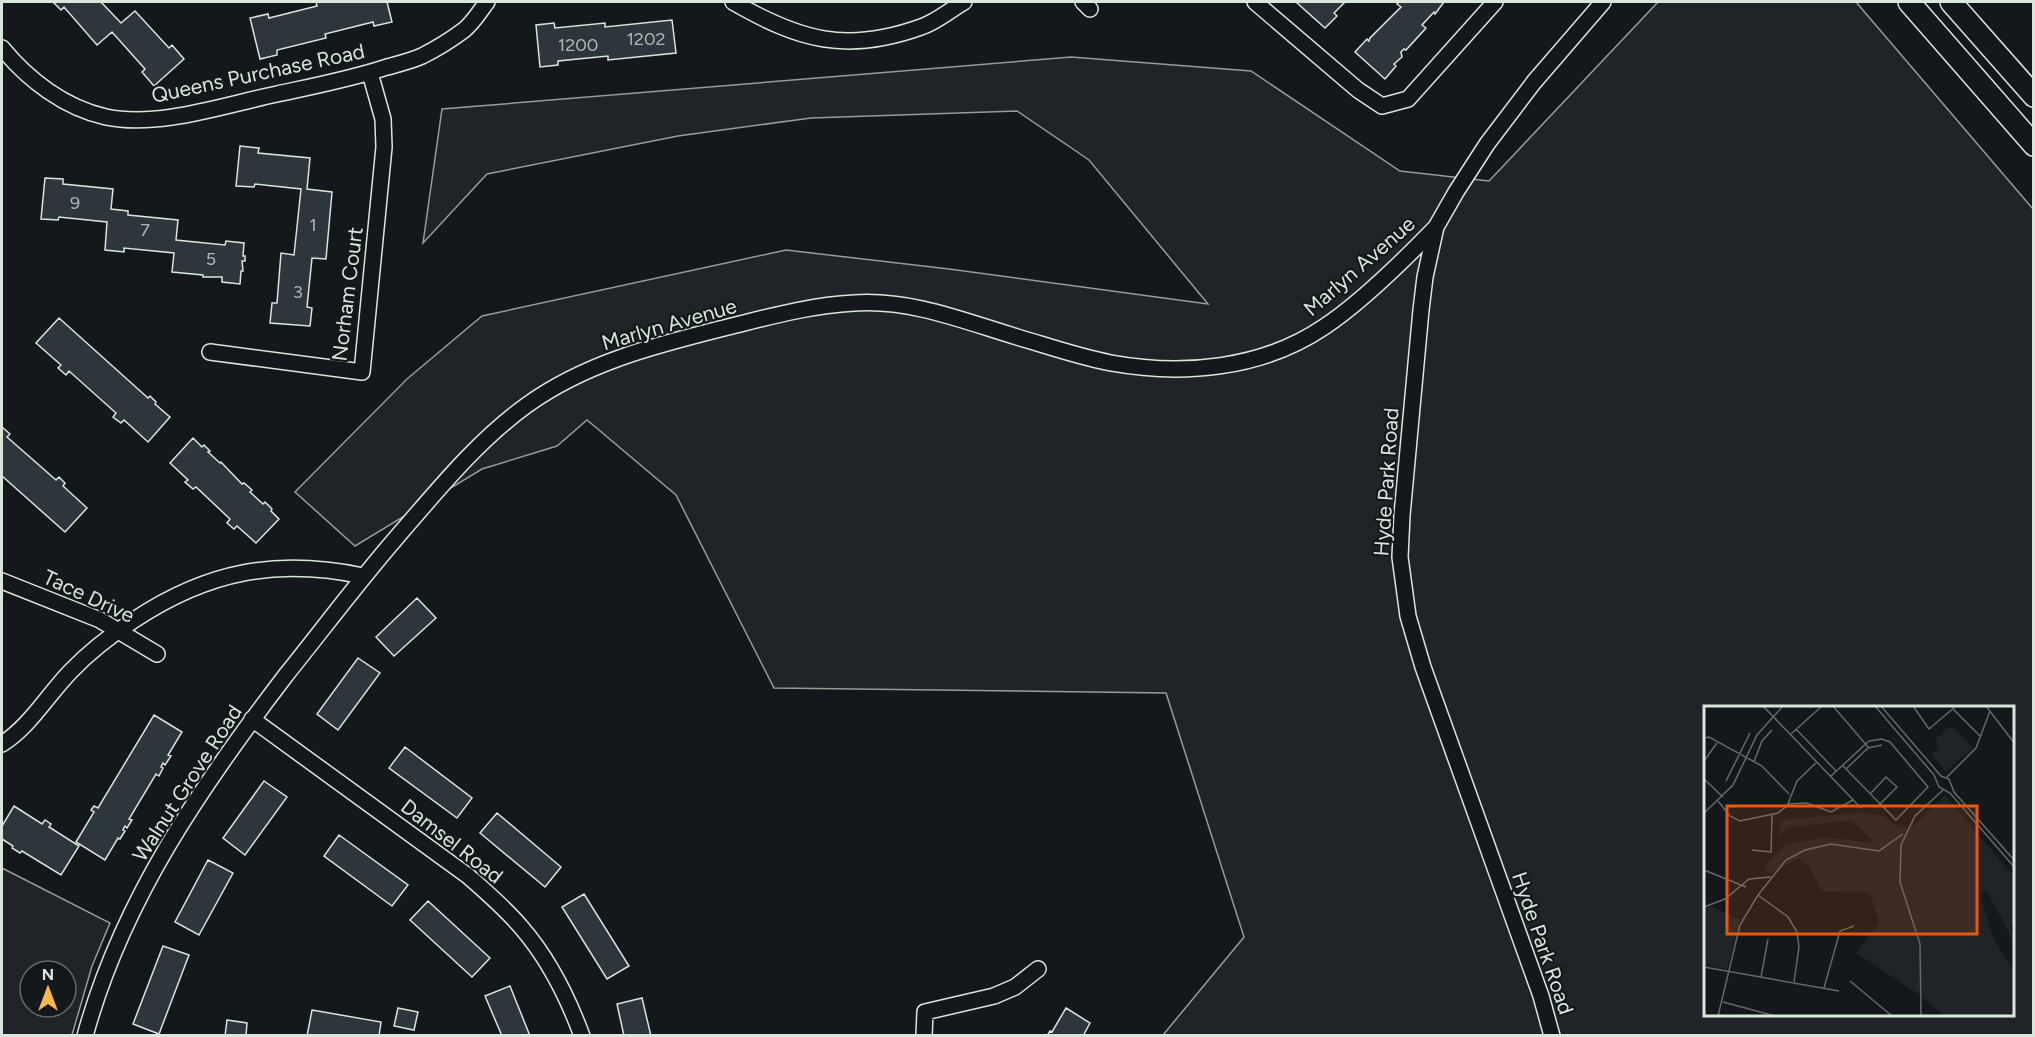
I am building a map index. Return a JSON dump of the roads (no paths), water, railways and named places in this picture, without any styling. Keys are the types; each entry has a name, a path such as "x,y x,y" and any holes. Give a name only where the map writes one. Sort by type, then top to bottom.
{"main road":[{"path":"1909,2 2034,146"},
{"path":"1951,2 2034,96"}],"street":[{"name":"Queens Purchase Road","path":"2,48 49,92 90,113 130,119 157,118 334,83 421,57 466,29 487,2"},
{"path":"733,2 788,30 818,39 849,42 871,40 922,27 964,2"},
{"path":"1255,2 1358,90 1382,106 1408,99 1494,2"},
{"name":"Hyde Park Road","path":"1552,1035 1541,996 1423,667 1408,616 1400,557 1402,515 1425,277 1436,227 1487,144 1534,82 1603,2"},
{"name":"Norham Court","path":"210,352 362,372 384,147 383,119 370,73"},
{"name":"Marlyn Avenue","path":"363,576 479,446 528,404 576,376 637,351 817,307 878,302 901,304 932,311 1109,362 1165,369 1213,367 1236,363 1294,344 1323,328 1346,311 1410,254 1436,227"},
{"path":"2,744 27,724 75,667 118,631 182,592 224,577 252,571 306,569 339,571 363,576"},
{"name":"Walnut Grove Road","path":"84,1035 109,962 153,869 204,787 252,719 363,576"},
{"name":"Tace Drive","path":"2,581 100,620 158,654"},
{"name":"Damsel Road","path":"252,719 468,876 497,903 521,927 537,948 562,989 582,1035"},
{"path":"924,1035 925,1012 994,996 1015,987 1038,969"}]}
